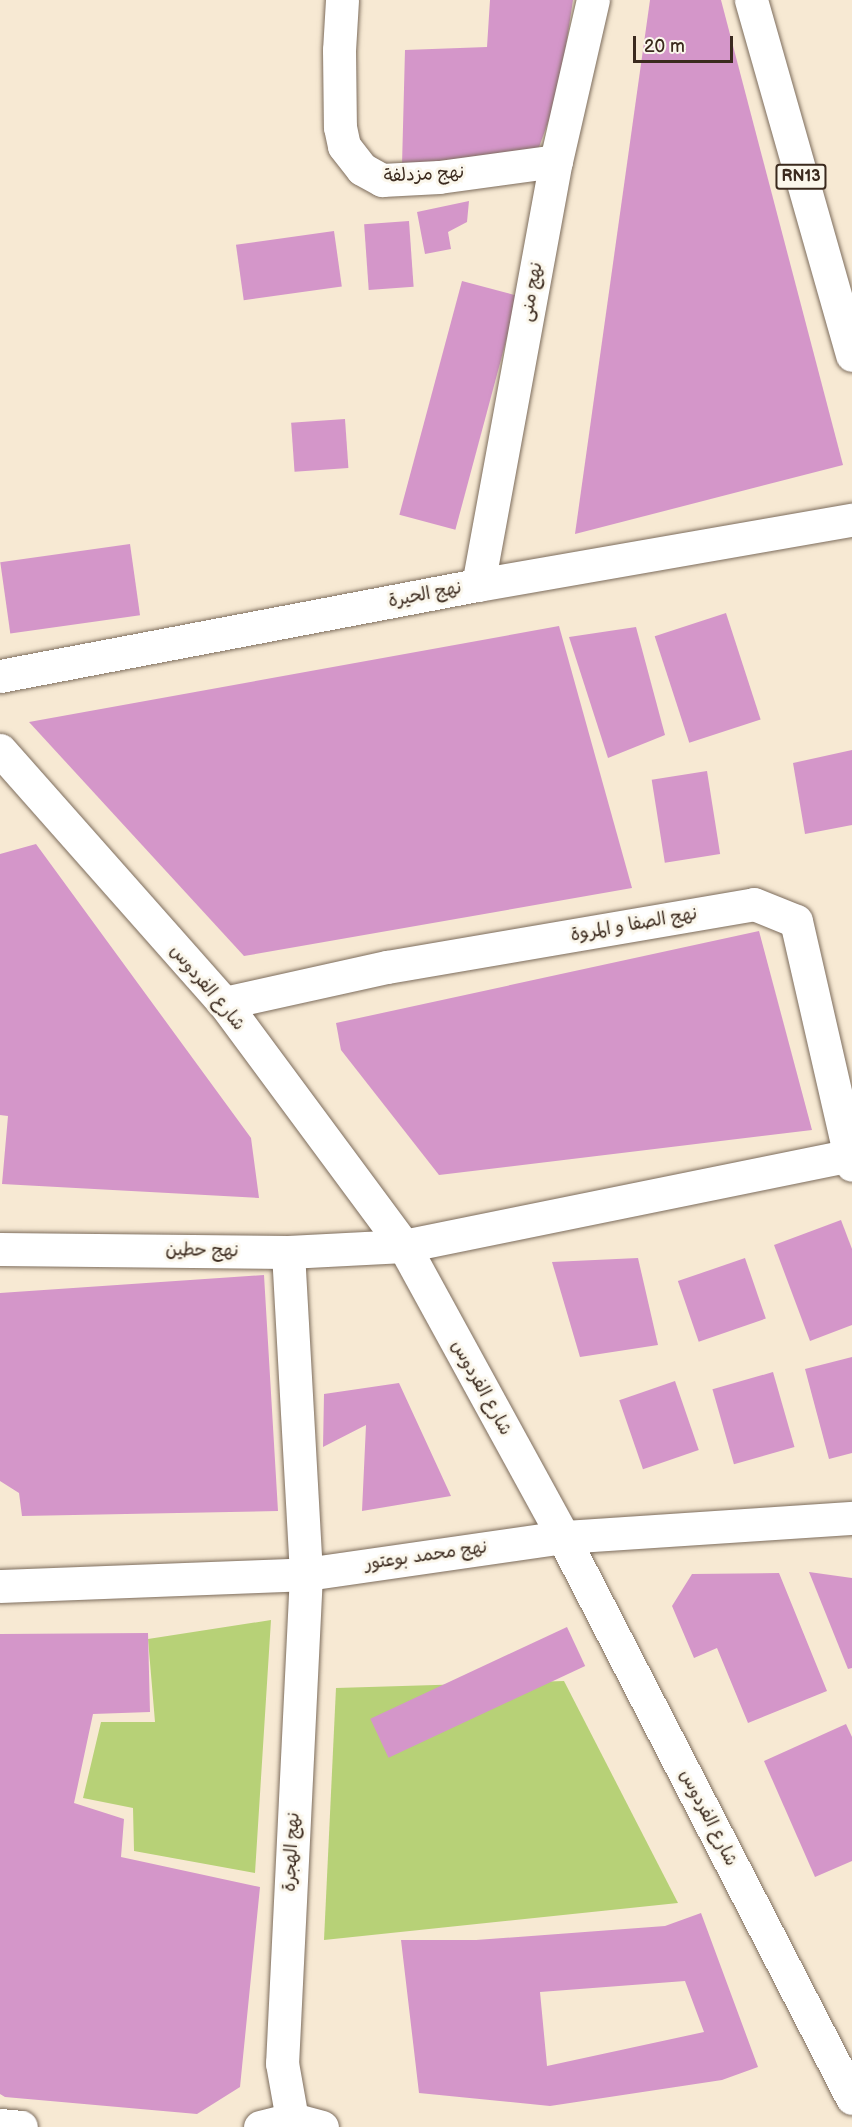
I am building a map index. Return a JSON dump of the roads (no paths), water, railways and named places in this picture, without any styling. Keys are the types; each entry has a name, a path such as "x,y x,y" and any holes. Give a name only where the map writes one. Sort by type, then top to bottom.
{"street":[{"name":"نهج مزدلفة","path":"342,0 340,128 344,146 362,169 382,180 439,177 556,161"},
{"name":"نهج منى","path":"478,585 556,161 593,0"},
{"name":"RN13","path":"751,0 852,355"},
{"name":"نهج الحيرة","path":"0,676 478,585 852,520"},
{"name":"شارع الفردوس","path":"0,750 224,1003 404,1246 563,1537 851,2093"},
{"name":"نهج الصفا و المروة","path":"224,1003 387,967 754,904 796,921 851,1158"},
{"name":"نهج حطين","path":"0,1249 288,1252 404,1246 851,1158"},
{"name":"نهج الهجرة","path":"288,1252 306,1574 282,2063 304,2124"},
{"name":"نهج محمد بوعتور","path":"0,1586 306,1574 563,1537 852,1518"},
{"path":"260,2127 304,2124"},
{"path":"0,2125 21,2127"}]}
